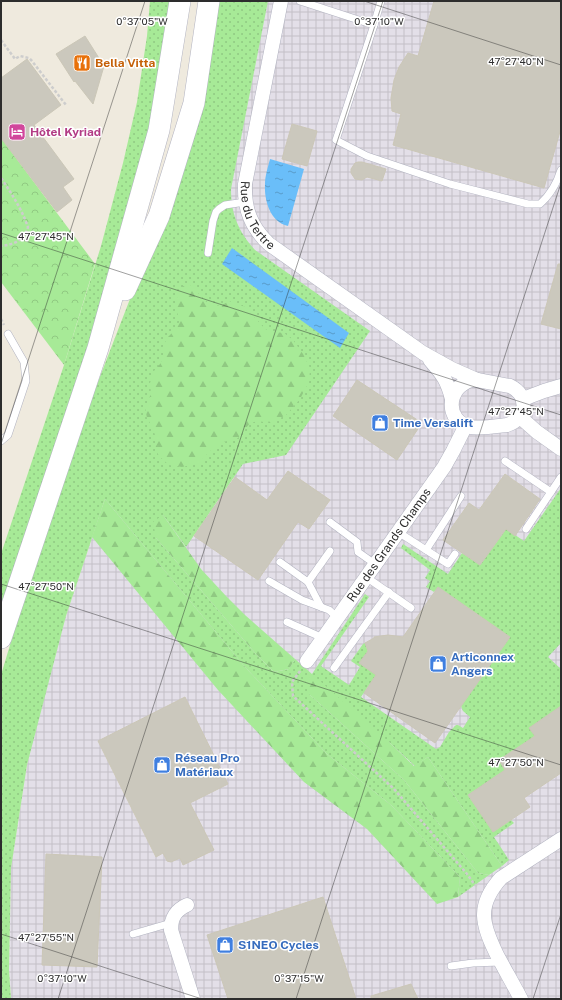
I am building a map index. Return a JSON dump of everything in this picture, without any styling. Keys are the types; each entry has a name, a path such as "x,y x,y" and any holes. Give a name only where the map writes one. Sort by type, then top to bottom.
{"main road":[{"path":"1,638 98,348 159,130 180,1"},
{"path":"98,348 159,216 194,103 209,1"}],"street":[{"name":"Rue du Tertre","path":"281,1 245,184 245,202 248,214 263,238 269,244 422,352 452,369 477,380"},
{"name":"Rue du Tertre","path":"422,352 444,378 452,399"},
{"path":"477,380 510,386 518,391 523,400 523,408 520,417 507,425 477,428 460,422 453,411 452,399 457,389 461,385 466,382 477,380"},
{"path":"523,400 561,386"},
{"path":"520,417 537,432 561,449"},
{"name":"Rue des Grands Champs","path":"305,663 444,467 466,425"},
{"path":"521,999 500,962 487,934 484,910 489,894 501,878 561,839"},
{"path":"187,905 180,908 172,918 171,930 193,999"}],"lane":[{"path":"300,1 374,25"},
{"path":"381,1 336,140 367,156 443,181 528,204 540,204 548,196 559,178 561,170"},
{"path":"208,253 213,221 216,212 225,205 245,202"},
{"path":"1,441 8,435 26,381 24,362 8,334"},
{"path":"505,461 551,492"},
{"path":"526,529 561,477"},
{"path":"426,550 461,496"},
{"path":"330,522 357,542 358,552 375,564"},
{"path":"398,532 448,564 455,554"},
{"path":"308,582 330,551"},
{"path":"280,562 308,582 321,608"},
{"path":"366,577 411,608"},
{"path":"269,581 302,600 328,610 337,617"},
{"path":"334,668 388,592"},
{"path":"287,622 323,638"},
{"path":"133,934 171,924"},
{"path":"451,966 473,963 500,962"}],"path":[{"path":"1,40 15,59 20,56 32,60 66,105"},
{"path":"1,178 19,206 28,227 23,238 1,246"},
{"path":"305,663 292,682 293,696 394,789 475,885 481,888"}],"shaded area":[{"path":"261,1 561,1 561,999 11,999 9,970 11,867 27,765 34,733 66,616 129,426"}],"green space":[{"path":"150,1 176,1 174,16 124,237 1,610 1,554 64,365 101,246 123,163 137,102 147,36"},
{"path":"213,1 268,1 231,189 232,206 240,229 255,250 370,331 286,455 243,464 186,547 163,515 156,538 256,654 274,672 289,669 295,659 312,674 365,594 369,597 321,666 349,685 360,667 351,661 365,643 376,675 361,697 436,749 440,747 449,732 456,725 463,728 470,717 463,711 461,706 510,637 438,587 434,592 426,587 430,581 425,578 430,570 401,548 403,544 448,574 462,553 480,565 506,529 524,541 561,488 561,643 548,657 561,669 561,706 530,728 535,736 499,760 505,770 468,795 493,832 511,820 514,823 494,837 509,860 502,866 428,757 415,766 390,743 309,694 404,780 478,873 489,875 458,897 460,877 391,805 327,754 245,667 105,499 66,616 27,765 11,868 9,970 11,999 1,999 1,675 42,538 79,431 168,201"},
{"path":"1,138 95,264 64,365 1,282"},
{"path":"185,284 194,286 201,297 212,305 223,305 229,301 245,307 265,329 284,333 293,340 303,354 310,368 309,382 300,399 286,415 270,423 258,421 250,423 238,438 220,443 199,463 182,467 169,465 159,456 155,448 156,438 152,426 147,418 145,407 151,394 150,383 154,371 164,356 162,348 168,337 176,329 180,320 175,307 178,294"},
{"path":"105,499 245,667 327,754 391,805 460,877 458,897 437,904 367,829 304,782 218,690 92,537"},
{"path":"163,515 201,569 245,615 295,659 289,669 274,672 256,654 156,538 153,522"},
{"path":"312,674 414,766 428,757 502,866 489,875 478,873 404,780 309,694 305,682"}],"water":[{"path":"270,159 304,169 288,226 277,220 269,210 267,203 265,181"},
{"path":"232,248 349,333 340,348 222,264"}],"building":[{"path":"434,1 561,1 561,128 544,188 393,145 401,114 392,111 391,98 394,80 399,67 408,53 418,56"},
{"path":"85,36 104,66 93,104 75,81 74,82 56,54"},
{"path":"27,59 61,105 34,125 74,179 63,187 72,200 57,212 1,138 1,78"},
{"path":"292,124 317,131 307,166 282,159"},
{"path":"358,162 386,169 382,181 367,177 362,180 355,179 351,173 351,169 355,163"},
{"path":"558,264 561,264 561,329 541,324"},
{"path":"357,380 422,423 397,460 333,416"},
{"path":"288,471 330,500 309,529 298,522 258,580 194,536 235,477 267,500"},
{"path":"505,474 540,499 515,536 506,529 480,565 443,540 469,503 479,510"},
{"path":"438,587 510,637 435,743 364,693 376,675 359,663 368,651 365,643 374,637 388,635 403,637"},
{"path":"185,697 228,784 190,803 214,850 183,865 180,858 171,862 167,861 163,853 156,857 98,741"},
{"path":"561,706 561,773 524,798 530,807 493,832 468,795 505,770 499,760 535,736 529,728"},
{"path":"46,854 102,857 97,967 42,965"},
{"path":"323,897 356,999 228,999 207,935"},
{"path":"411,984 418,999 371,999 371,996"}],"place":[{"name":"Bella Vitta","path":"82,63"},
{"name":"Hôtel Kyriad","path":"17,132"},
{"name":"Time Versalift","path":"380,423"},
{"name":"Articonnex Angers","path":"438,664"},
{"name":"Réseau Pro Matériaux","path":"162,765"},
{"name":"S1NEO Cycles","path":"225,945"}]}
